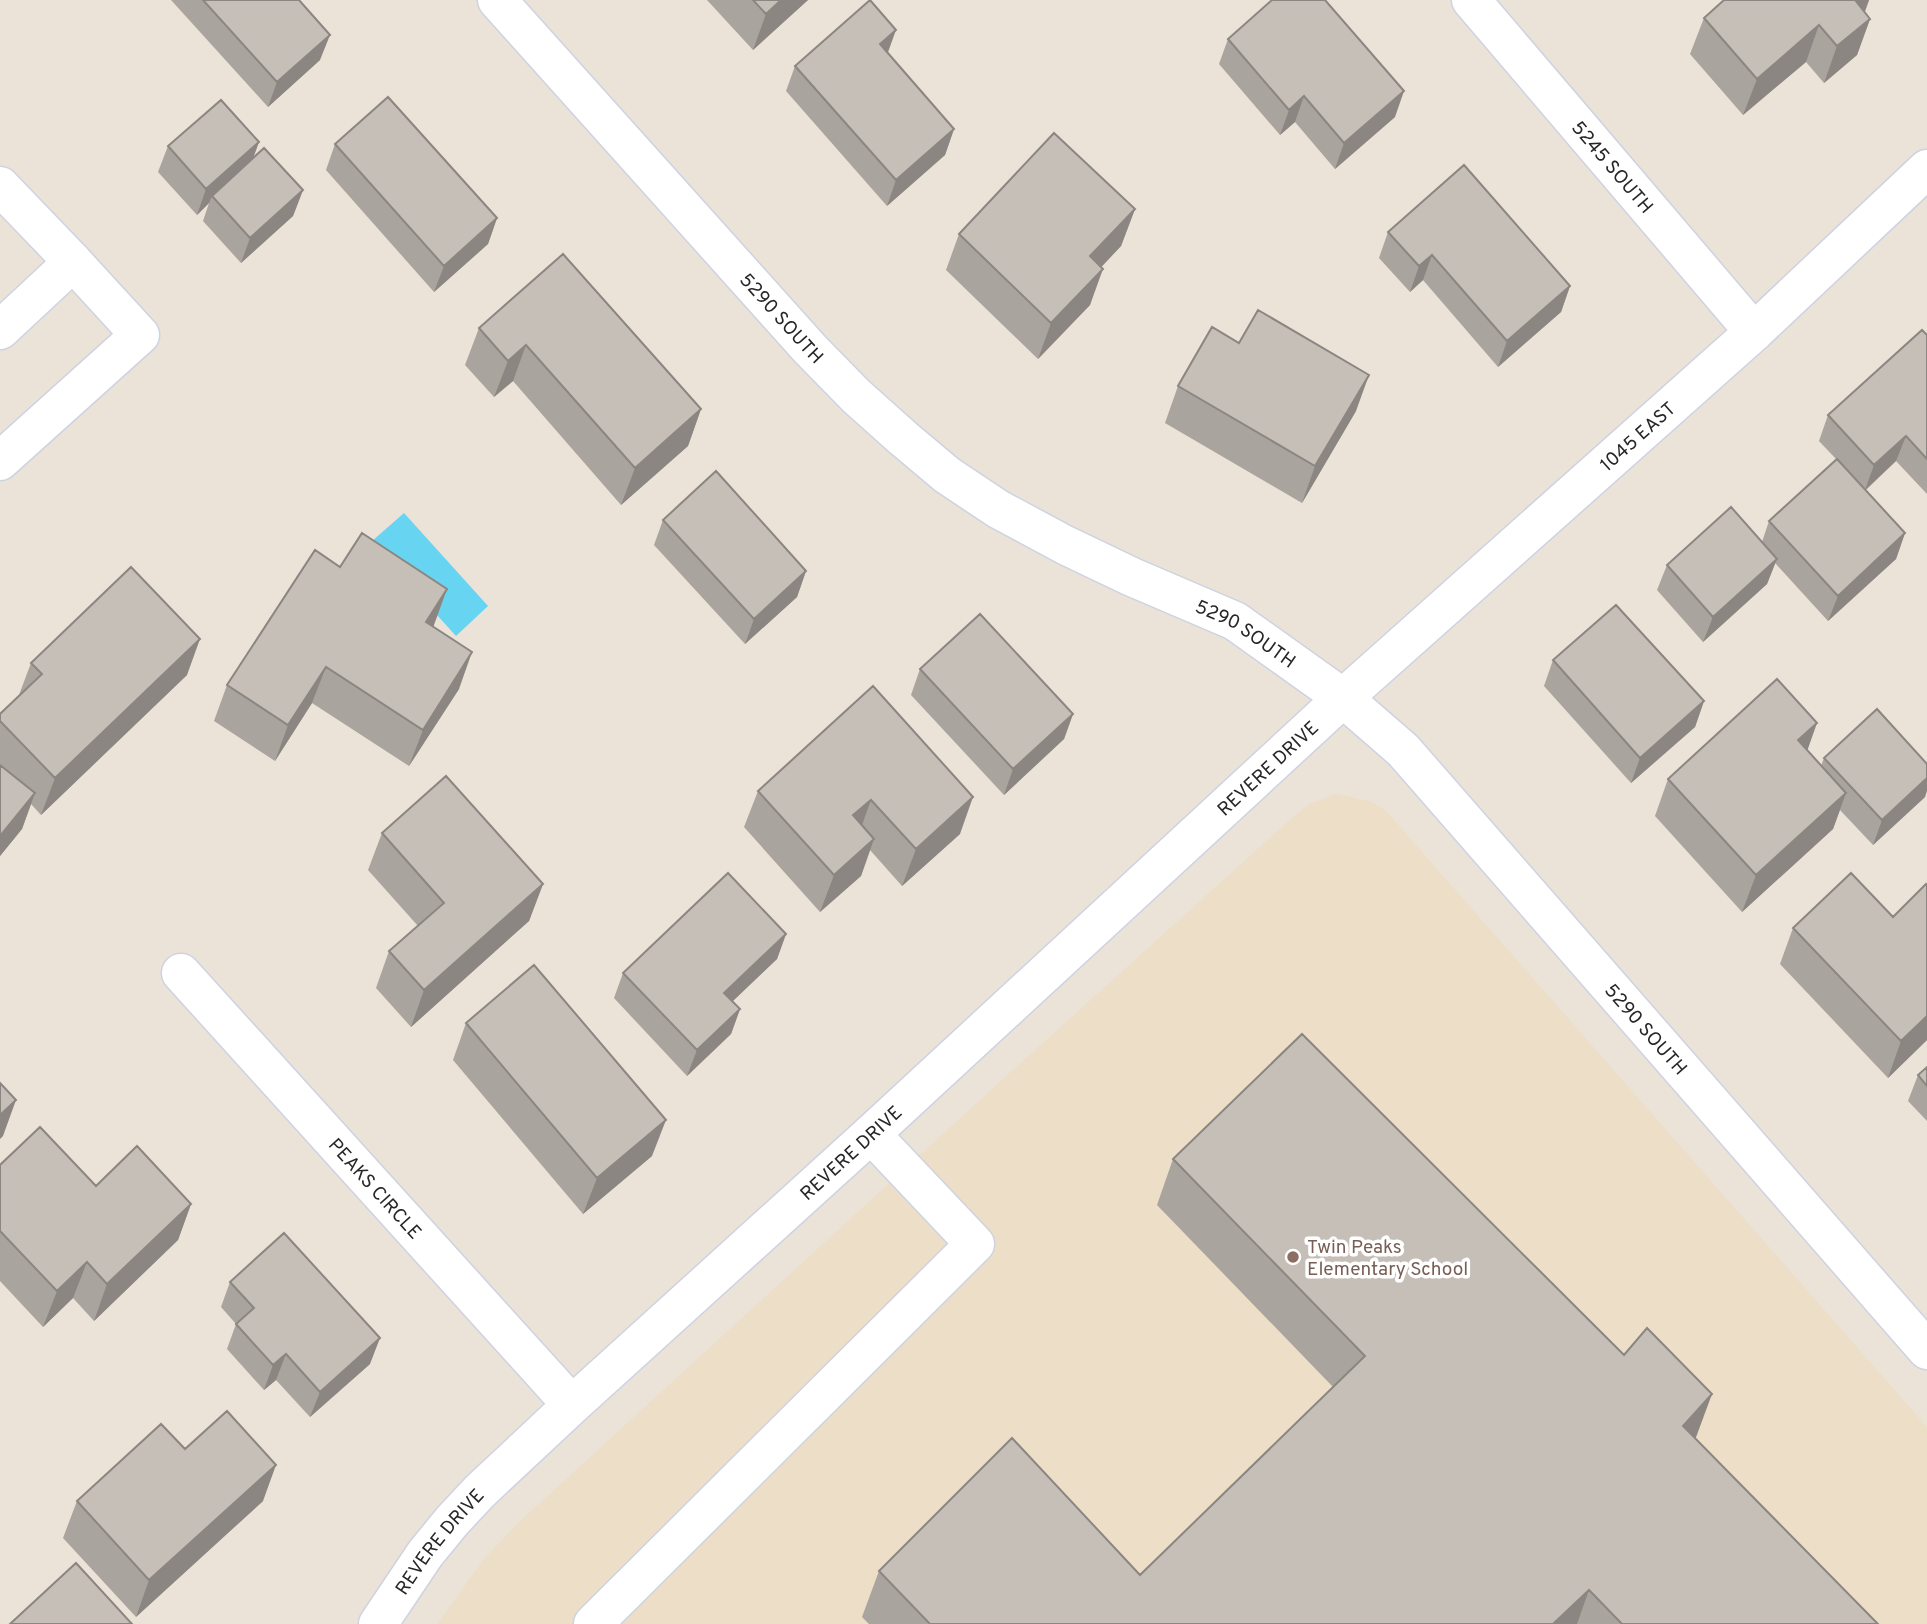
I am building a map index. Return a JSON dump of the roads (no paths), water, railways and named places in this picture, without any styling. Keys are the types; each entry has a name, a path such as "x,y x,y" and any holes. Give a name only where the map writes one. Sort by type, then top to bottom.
{"street":[{"name":"5290 SOUTH","path":"497,0 810,349 902,439 947,475 998,509 1132,577 1235,621 1343,698 1403,750 1927,1350"},
{"name":"5245 SOUTH","path":"1471,0 1754,332"},
{"name":"1045 EAST","path":"1343,698 1754,332 1927,169"},
{"path":"0,186 140,335 0,461"},
{"path":"0,330 73,262"},
{"name":"REVERE DRIVE","path":"378,1624 425,1554 480,1491 1343,698"},
{"name":"PEAKS CIRCLE","path":"181,973 572,1405"},
{"path":"593,1624 975,1244 871,1134"}],"water":[{"path":"404,513 488,606 456,636 371,542"}],"place":[{"name":"Twin Peaks Elementary School","path":"1293,1257"}]}
